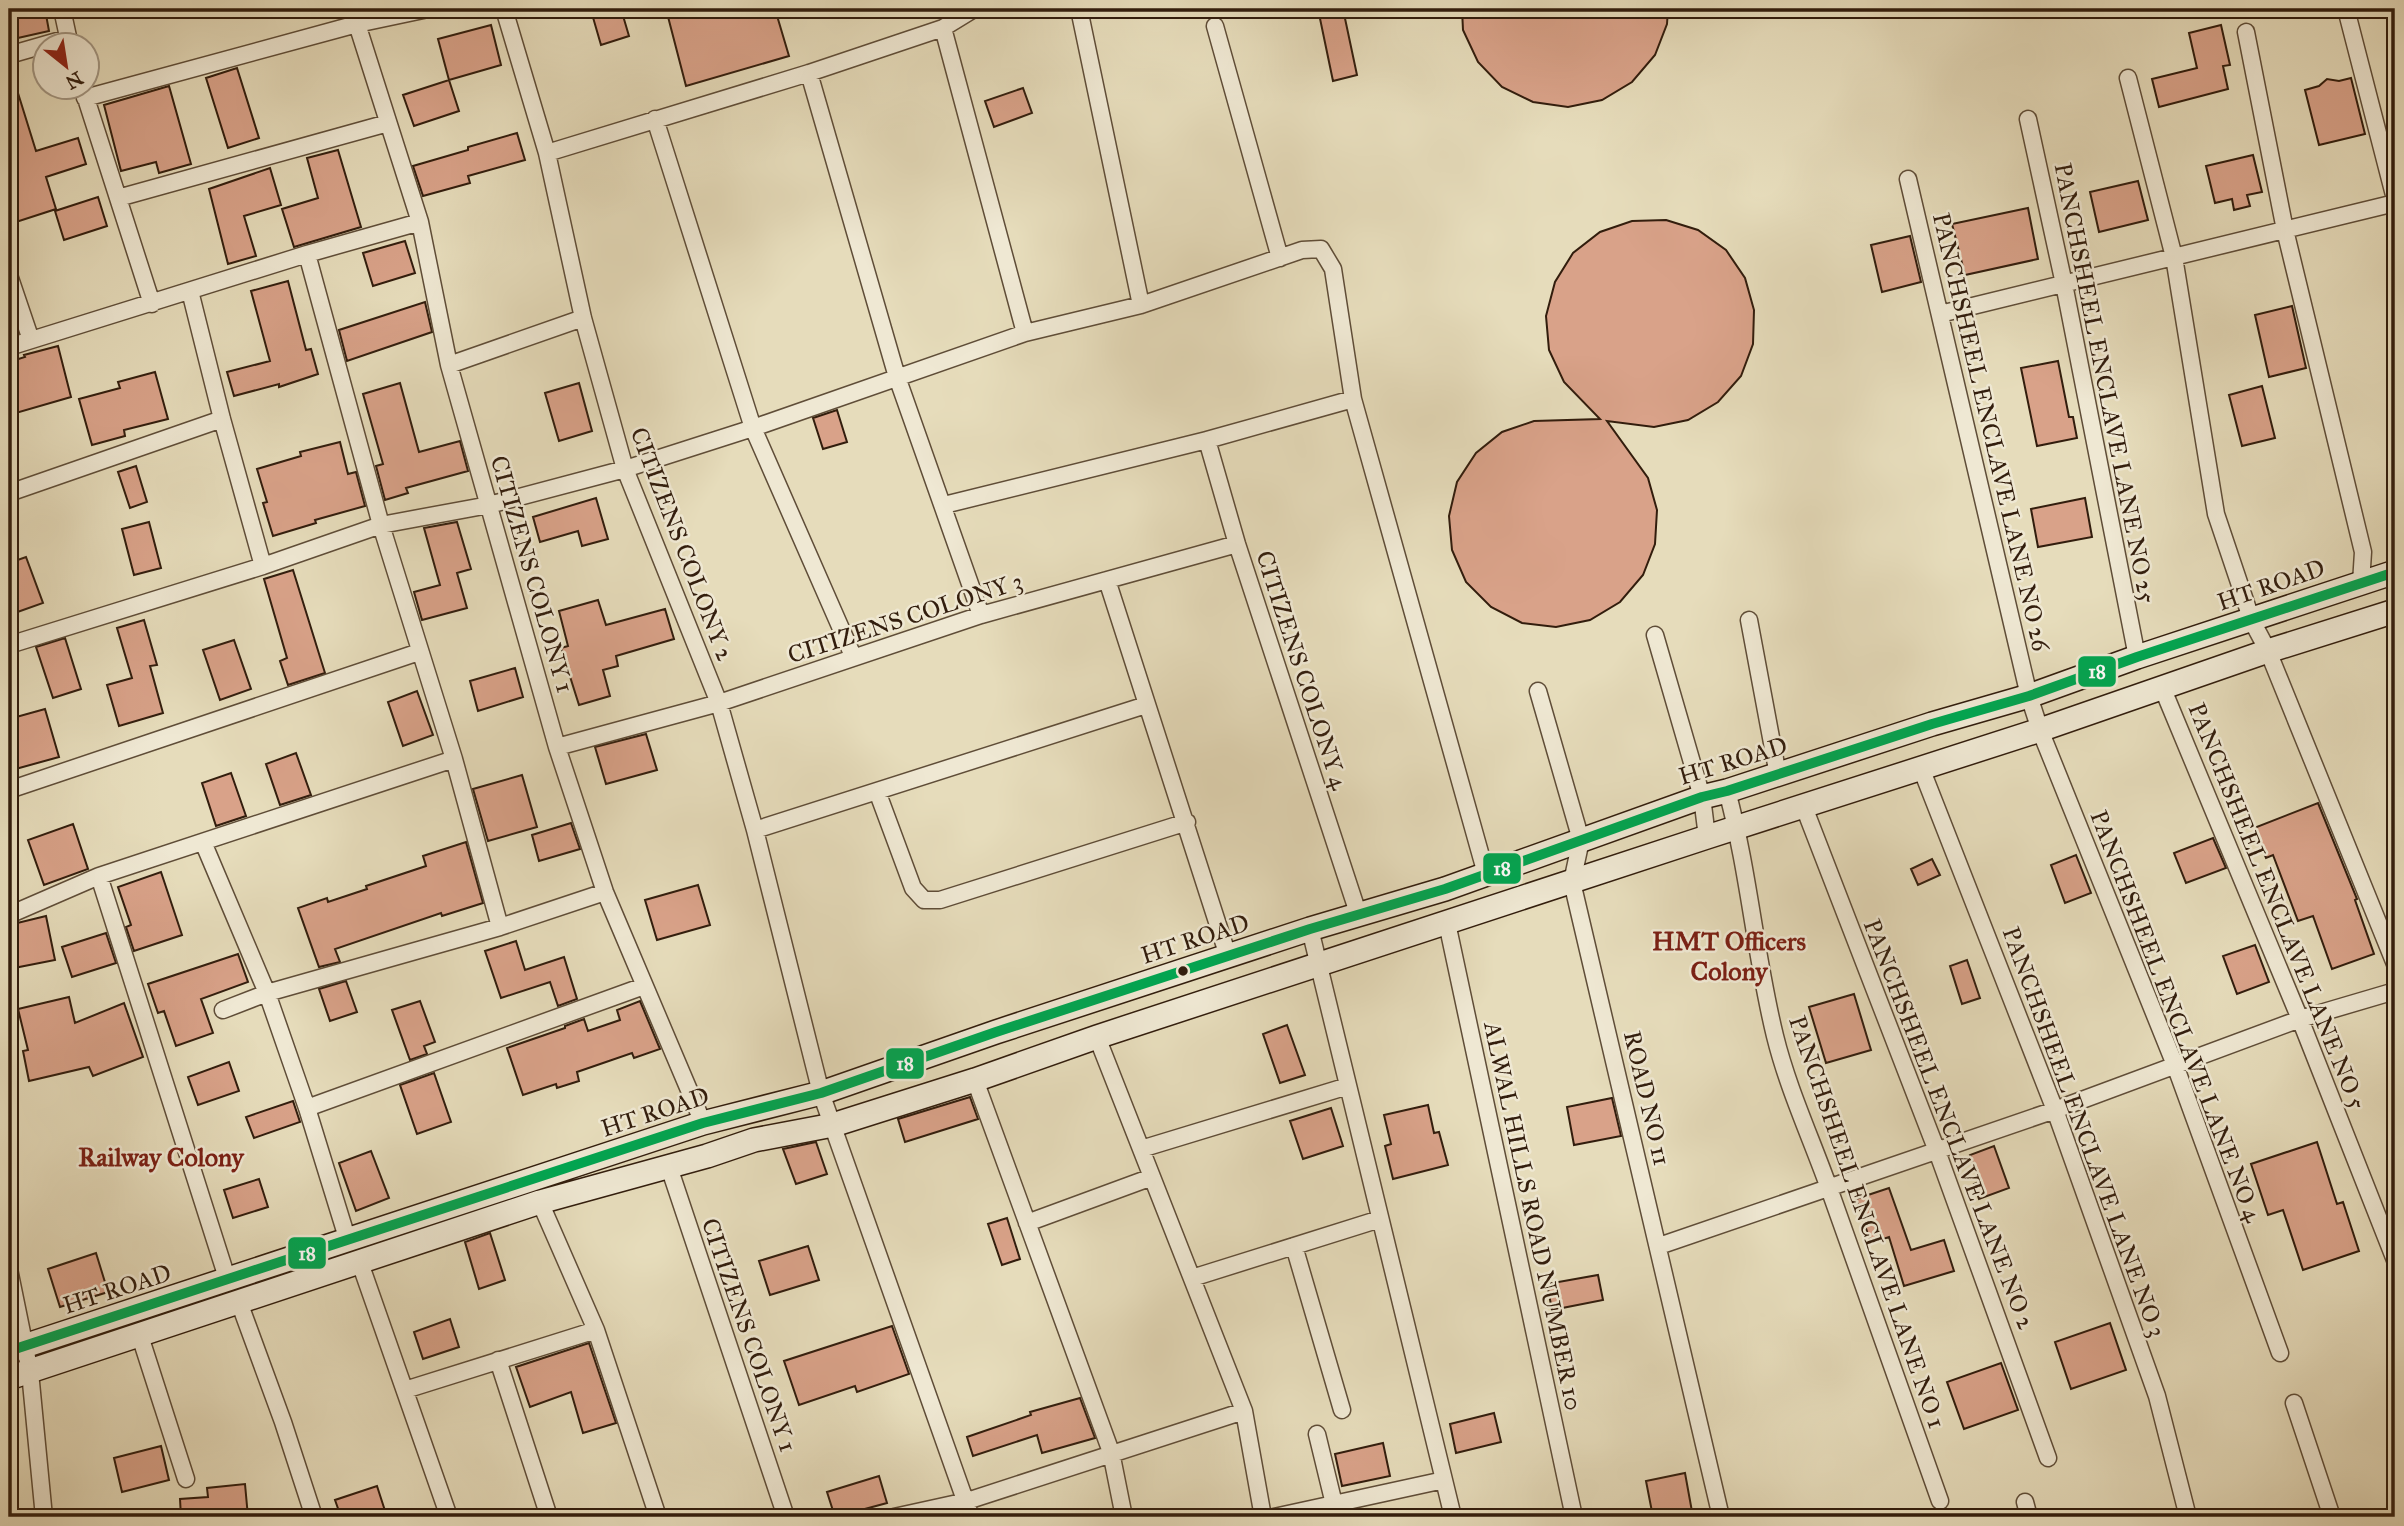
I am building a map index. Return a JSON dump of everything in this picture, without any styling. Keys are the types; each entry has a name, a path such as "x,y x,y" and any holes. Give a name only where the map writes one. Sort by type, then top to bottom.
{"street":[{"path":"62,9 67,32"},
{"path":"102,88 428,9"},
{"name":"CITIZENS COLONY 2","path":"504,9 547,153 583,318 625,469 719,703 755,830 821,1093 971,1517"},
{"path":"547,153 809,73 943,28 974,9"},
{"path":"1079,9 1141,305"},
{"path":"1940,314 2395,201 2346,9"},
{"name":"CITIZENS COLONY 1","path":"358,24 420,222 449,365 557,747 605,892 703,1123"},
{"path":"1216,26 1280,258"},
{"path":"943,28 1024,333"},
{"path":"2246,32 2284,230 2363,552 2361,583"},
{"path":"9,55 32,50"},
{"path":"809,73 897,377 981,615"},
{"path":"2128,78 2174,257 2216,514 2252,621 2268,651 2395,964"},
{"path":"87,102 152,304"},
{"path":"655,119 753,428 853,656"},
{"name":"PANCHSHEEL ENCLAVE LANE NO 25","path":"2028,119 2064,284 2137,657"},
{"path":"118,198 388,123"},
{"name":"PANCHSHEEL ENCLAVE LANE NO 26","path":"1908,179 2029,696"},
{"path":"9,347 307,254 420,222"},
{"path":"9,645 263,566 380,525 489,505 625,469 753,428 1024,333 1141,305 1303,250 1321,249 1333,269 1353,399 1486,874"},
{"path":"307,254 380,525 454,759 500,927"},
{"path":"9,275 31,340"},
{"path":"190,291 263,566"},
{"path":"449,365 583,318"},
{"path":"944,505 1207,440 1353,399"},
{"path":"9,493 222,419"},
{"name":"CITIZENS COLONY 4","path":"1207,440 1237,544 1358,913"},
{"name":"CITIZENS COLONY 3","path":"557,747 719,703 981,615 1237,544"},
{"name":"HT ROAD","path":"19,1375 239,1302 354,1250 703,1123 821,1093 996,1032 1358,913 1445,889 1702,797 2029,696 2137,657 2395,572"},
{"path":"1107,580 1228,956"},
{"name":"HT ROAD","path":"17,1348 228,1281 540,1202 754,1140 833,1125 2395,611"},
{"path":"1749,620 1778,775"},
{"path":"1656,635 1702,797 1707,837"},
{"path":"9,790 419,652"},
{"name":"PANCHSHEEL ENCLAVE LANE NO 5","path":"2162,687 2300,1019 2395,1260"},
{"name":"ROAD NO 11","path":"1538,691 1581,840 1572,882 1721,1517"},
{"name":"PANCHSHEEL ENCLAVE LANE NO 4","path":"2029,696 2040,730 2175,1065 2280,1353"},
{"path":"755,830 1146,705"},
{"path":"9,915 99,876 454,759"},
{"name":"PANCHSHEEL ENCLAVE LANE NO 3","path":"1921,768 2055,1110 2157,1396 2188,1517"},
{"path":"877,791 912,888 924,900 940,900 1187,822"},
{"name":"PANCHSHEEL ENCLAVE LANE NO 1","path":"1727,791 1737,828 1757,950 1776,1038 1802,1118 1940,1502"},
{"name":"PANCHSHEEL ENCLAVE LANE NO 2","path":"1804,807 1937,1151 2048,1458"},
{"path":"203,842 267,993 354,1250 449,1517"},
{"path":"99,876 228,1281"},
{"path":"223,1010 267,993 500,927 605,892"},
{"name":"ALWAL HILLS ROAD NUMBER 10","path":"1447,923 1574,1517"},
{"path":"1310,929 1453,1517"},
{"path":"307,1108 644,986"},
{"path":"1659,1246 2055,1110 2300,1019 2395,991"},
{"path":"1097,1037 1244,1411 1263,1517"},
{"path":"975,1080 1111,1452 1124,1517"},
{"path":"1141,1149 1348,1086"},
{"name":"CITIZENS COLONY 1","path":"668,1167 786,1517"},
{"path":"1027,1223 1152,1177"},
{"path":"540,1202 596,1330 658,1517"},
{"path":"1192,1278 1380,1219"},
{"path":"1294,1246 1342,1410"},
{"path":"9,1269 19,1375 44,1517"},
{"path":"239,1302 314,1517"},
{"path":"405,1390 596,1330"},
{"path":"140,1336 186,1479"},
{"path":"498,1360 549,1517"},
{"path":"2294,1403 2332,1517"},
{"path":"894,1517 967,1500 1244,1411"},
{"path":"1317,1434 1334,1504"},
{"path":"1274,1517 1444,1480"}],"building":[{"path":"9,9 45,9 49,31 32,32 32,35 9,40"},
{"path":"607,9 621,9 629,36 601,45 592,14"},
{"path":"666,9 736,9 738,17 775,9 789,56 686,86"},
{"path":"1318,9 1343,9 1357,75 1333,81"},
{"path":"1462,9 1668,9 1667,24 1655,55 1632,82 1602,100 1568,107 1533,102 1502,87 1478,62 1463,30"},
{"path":"491,25 501,65 449,80 438,39"},
{"path":"2221,25 2230,65 2223,66 2228,89 2159,107 2152,79 2197,68 2189,33"},
{"path":"237,68 259,138 228,148 206,78"},
{"path":"13,77 36,151 78,138 86,164 46,177 56,209 13,223 9,210 9,78"},
{"path":"2351,78 2365,134 2319,145 2305,90 2319,86 2327,79 2339,81"},
{"path":"449,80 459,111 414,126 403,95"},
{"path":"169,86 191,164 159,173 156,162 121,171 104,105"},
{"path":"1023,88 1032,113 994,127 985,101"},
{"path":"517,133 525,160 468,176 470,183 423,196 413,166"},
{"path":"338,150 361,227 294,247 282,209 318,198 307,158"},
{"path":"2253,155 2262,192 2247,195 2250,206 2234,210 2232,199 2215,203 2206,166"},
{"path":"270,168 281,205 244,216 256,256 228,264 209,189"},
{"path":"2138,181 2148,220 2099,232 2090,192"},
{"path":"98,197 107,226 64,240 55,211"},
{"path":"2028,208 2038,259 1965,275 1952,224"},
{"path":"1666,220 1698,230 1726,250 1745,278 1754,310 1753,344 1741,376 1718,402 1688,420 1654,427 1607,421 1648,478 1657,510 1655,544 1643,575 1620,602 1590,620 1556,627 1522,623 1491,607 1466,582 1452,550 1449,516 1457,482 1476,453 1502,432 1534,421 1600,419 1564,382 1549,350 1546,316 1555,282 1573,253 1600,232 1632,221"},
{"path":"1910,236 1921,282 1882,292 1871,245"},
{"path":"405,241 415,273 373,286 363,253"},
{"path":"288,281 306,350 311,349 318,374 279,387 279,384 234,396 227,372 270,361 251,291"},
{"path":"425,302 432,332 347,361 339,330"},
{"path":"2292,306 2306,368 2269,377 2255,315"},
{"path":"58,346 71,397 9,415 9,362"},
{"path":"2058,361 2069,417 2073,417 2077,438 2037,446 2021,368"},
{"path":"155,372 168,419 124,430 125,436 92,445 79,399 120,388 118,382"},
{"path":"400,383 419,452 460,441 468,471 406,488 408,493 385,500 376,466 383,464 363,394"},
{"path":"579,383 592,431 559,441 545,393"},
{"path":"2262,386 2275,438 2242,446 2229,395"},
{"path":"837,410 847,442 823,449 813,418"},
{"path":"340,442 348,474 356,472 365,506 315,520 316,523 273,536 257,469 301,456 300,452"},
{"path":"136,466 147,502 130,508 118,472"},
{"path":"596,498 608,539 582,546 578,531 540,542 533,517"},
{"path":"2085,498 2092,537 2038,547 2031,509"},
{"path":"149,522 161,568 134,575 122,529"},
{"path":"457,522 471,569 457,573 467,608 422,620 414,592 440,585 424,528"},
{"path":"26,557 43,603 9,615 9,563"},
{"path":"293,570 325,673 288,685 280,661 287,658 264,579"},
{"path":"598,600 606,625 665,609 674,639 616,656 618,666 603,670 610,696 579,705 561,648 568,646 559,611"},
{"path":"144,620 157,665 150,666 163,713 119,726 107,685 132,678 117,628"},
{"path":"65,638 81,689 53,698 36,647"},
{"path":"234,640 251,689 220,700 203,650"},
{"path":"515,668 523,697 478,711 470,681"},
{"path":"417,691 433,735 403,746 388,702"},
{"path":"45,709 59,757 12,770 9,761 9,719"},
{"path":"646,734 657,770 606,784 595,747"},
{"path":"296,753 311,795 280,805 266,764"},
{"path":"231,773 246,816 216,826 202,783"},
{"path":"522,775 537,827 488,841 473,789"},
{"path":"2318,803 2357,899 2355,900 2374,954 2332,969 2313,916 2298,921 2273,855 2266,858 2254,828"},
{"path":"571,823 580,849 539,861 532,835"},
{"path":"73,824 88,869 44,885 28,840"},
{"path":"2213,838 2226,868 2186,883 2174,853"},
{"path":"466,842 483,903 442,916 441,913 335,949 340,962 319,967 298,908 327,898 328,902 426,866 423,856"},
{"path":"2076,855 2091,893 2065,903 2051,865"},
{"path":"1932,859 1940,875 1918,885 1911,869"},
{"path":"161,872 182,935 134,951 126,927 131,925 118,887"},
{"path":"698,885 710,925 657,940 645,900"},
{"path":"46,916 55,960 14,968 9,944 9,925"},
{"path":"106,933 116,963 72,977 62,947"},
{"path":"516,941 525,970 564,957 577,999 558,1006 550,982 501,998 485,951"},
{"path":"2255,945 2269,982 2237,994 2223,956"},
{"path":"238,954 248,982 201,999 213,1033 176,1046 164,1011 158,1013 148,984"},
{"path":"1967,960 1980,998 1962,1004 1950,966"},
{"path":"346,981 357,1012 330,1021 319,989"},
{"path":"1854,994 1871,1050 1826,1063 1809,1007"},
{"path":"69,997 75,1023 124,1003 143,1057 93,1076 89,1067 29,1081 23,1051 28,1050 18,1009"},
{"path":"420,1001 435,1042 424,1046 427,1054 410,1060 392,1010"},
{"path":"640,1001 660,1049 634,1058 632,1053 577,1072 579,1081 557,1088 556,1084 523,1095 507,1048 584,1019 588,1031 620,1020 617,1010"},
{"path":"1287,1025 1305,1075 1280,1083 1263,1034"},
{"path":"229,1062 239,1091 198,1105 188,1077"},
{"path":"434,1073 451,1122 417,1134 400,1085"},
{"path":"970,1097 978,1119 905,1142 898,1119"},
{"path":"1612,1098 1621,1136 1574,1145 1567,1107"},
{"path":"293,1101 300,1122 254,1138 246,1117"},
{"path":"1428,1105 1434,1133 1439,1132 1448,1165 1393,1179 1385,1146 1391,1144 1384,1115"},
{"path":"1331,1108 1343,1146 1303,1159 1290,1121"},
{"path":"816,1142 827,1174 796,1184 783,1149"},
{"path":"2317,1142 2337,1204 2343,1202 2359,1251 2303,1270 2283,1210 2268,1215 2251,1164"},
{"path":"1994,1146 2009,1188 1979,1199 1974,1184 1979,1182 1970,1155"},
{"path":"371,1151 389,1198 356,1211 339,1163"},
{"path":"259,1179 268,1207 233,1218 224,1190"},
{"path":"1889,1188 1911,1250 1944,1240 1954,1271 1904,1286 1889,1237 1871,1243 1856,1199"},
{"path":"1007,1218 1020,1259 1002,1265 988,1224"},
{"path":"490,1233 505,1280 479,1289 465,1242"},
{"path":"808,1246 819,1280 770,1295 759,1261"},
{"path":"96,1253 108,1292 60,1307 48,1269"},
{"path":"1598,1275 1603,1300 1552,1310 1547,1284"},
{"path":"450,1319 459,1347 423,1359 414,1332"},
{"path":"2110,1323 2126,1370 2071,1389 2055,1342"},
{"path":"892,1326 909,1374 857,1392 855,1386 799,1405 784,1361"},
{"path":"589,1343 616,1423 583,1433 571,1392 530,1407 516,1367"},
{"path":"2001,1363 2018,1410 1964,1429 1947,1382"},
{"path":"1080,1398 1095,1438 1042,1453 1037,1435 973,1456 967,1437 1031,1415 1030,1412"},
{"path":"1494,1413 1501,1442 1456,1453 1450,1424"},
{"path":"1383,1443 1390,1476 1342,1486 1335,1454"},
{"path":"161,1446 169,1480 122,1492 114,1458"},
{"path":"1685,1473 1693,1517 1653,1517 1646,1481"},
{"path":"879,1476 887,1503 835,1517 827,1492"},
{"path":"245,1484 248,1517 181,1517 180,1499 208,1497 207,1488"},
{"path":"377,1486 387,1517 341,1517 335,1500"}],"transit line":[{"name":"18","path":"9,1351 703,1123 821,1093 996,1032 1310,929 1445,889 1702,797 2029,696 2137,657 2395,572"}],"district":[{"name":"HMT Officers Colony","path":"1729,956"},
{"name":"Railway Colony","path":"161,1157"}]}
